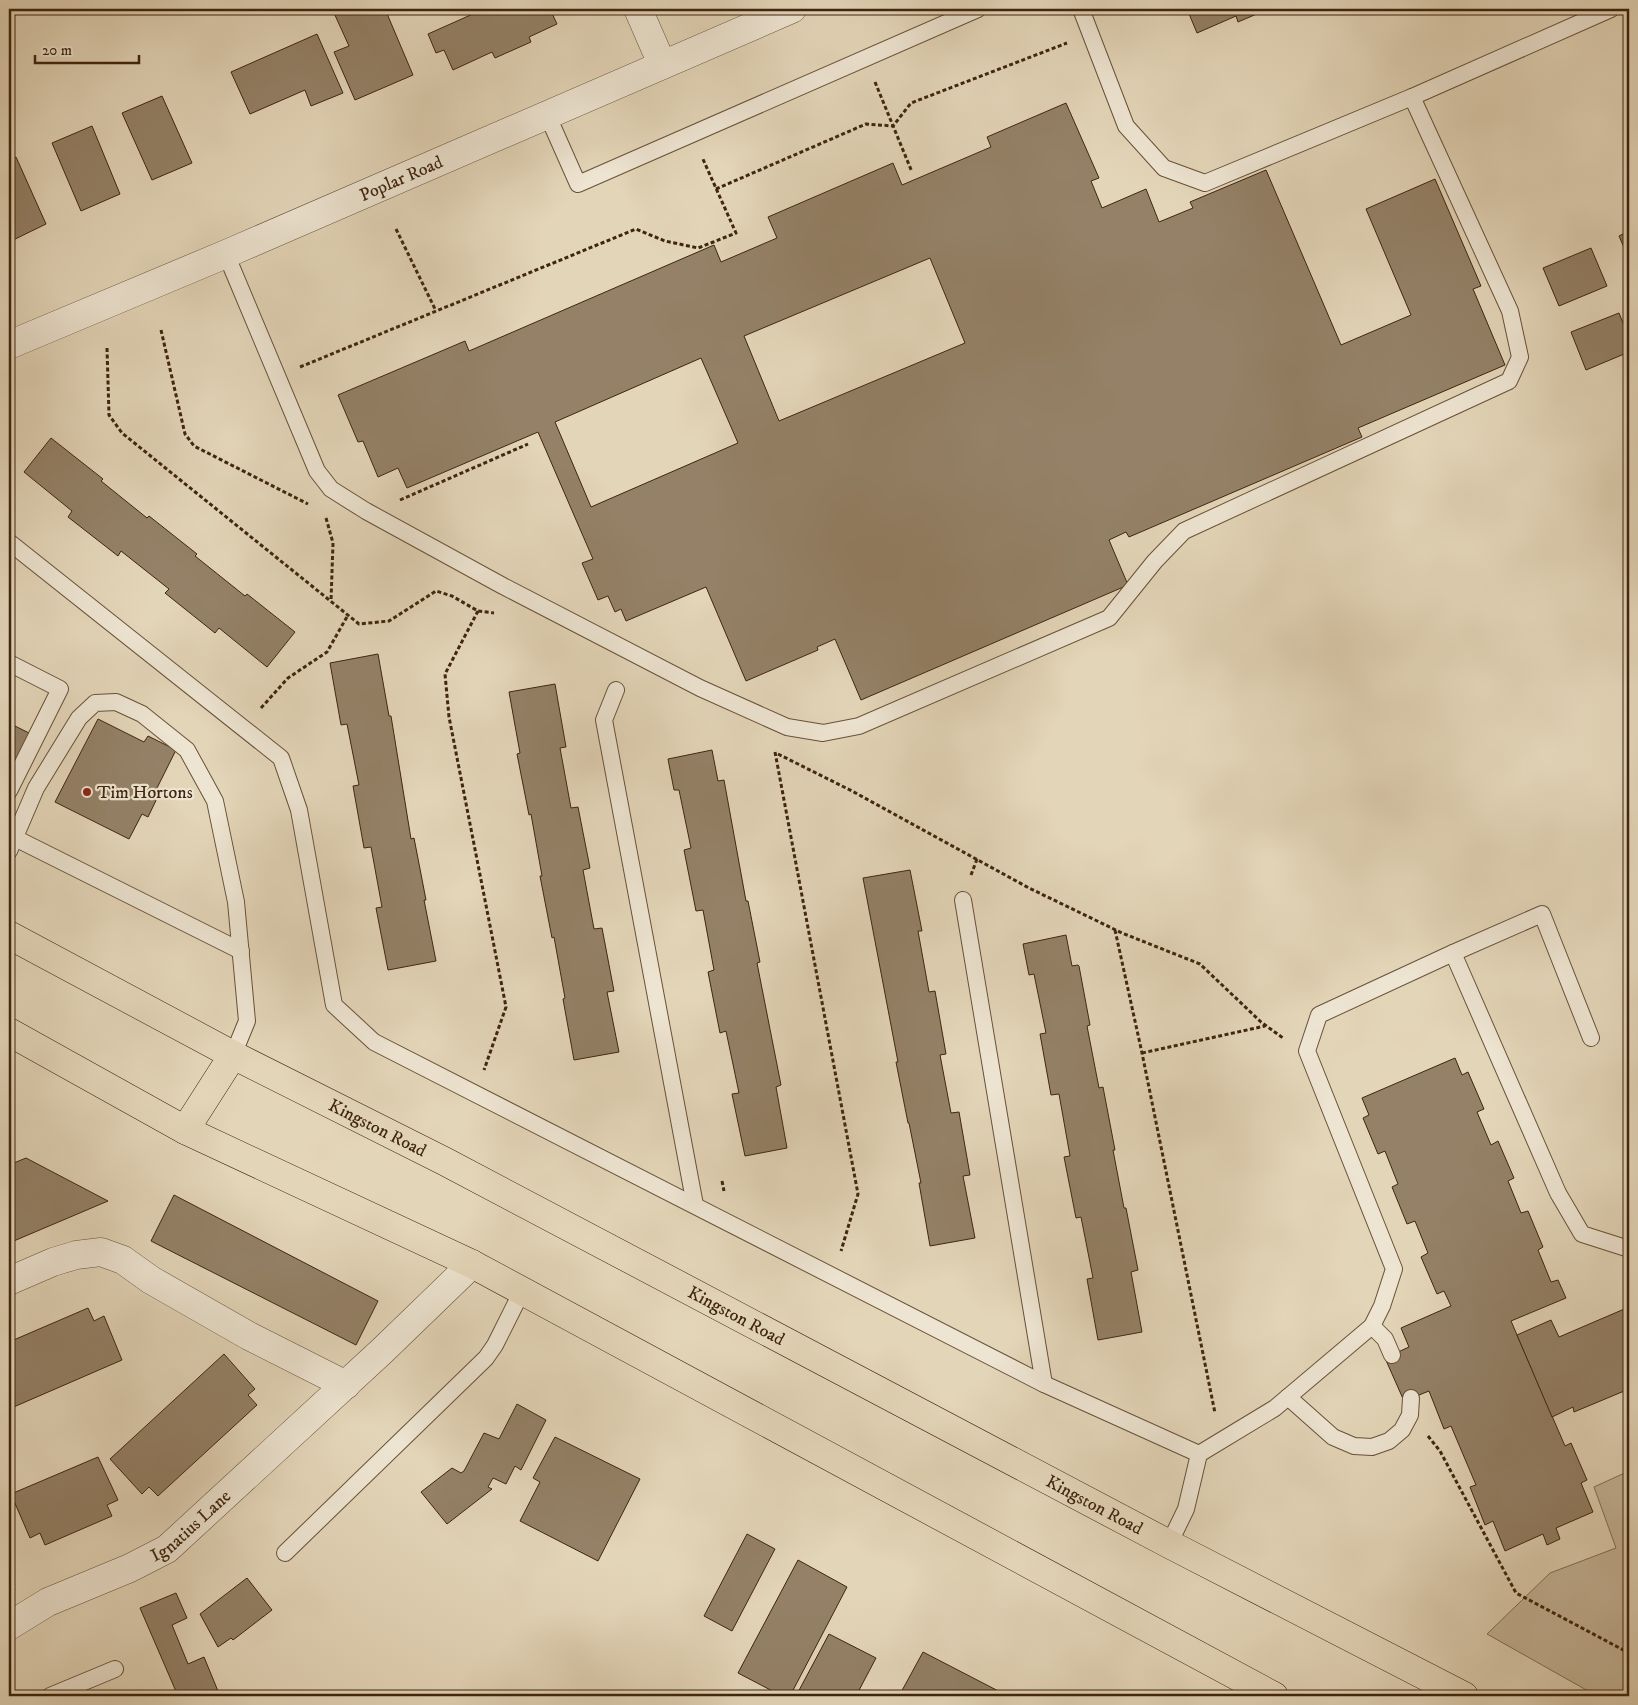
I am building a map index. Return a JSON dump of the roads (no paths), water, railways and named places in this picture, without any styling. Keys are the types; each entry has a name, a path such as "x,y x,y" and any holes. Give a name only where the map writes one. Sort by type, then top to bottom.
{"main road":[{"name":"Kingston Road","path":"9,935 233,1055 444,1161 1169,1544 1464,1696"},
{"path":"9,1032 185,1130 472,1264 1274,1696"},
{"path":"185,1130 233,1055"}],"street":[{"path":"638,9 662,64"},
{"name":"Poplar Road","path":"9,345 226,254 792,9"},
{"path":"9,1282 53,1262 76,1255 101,1252 123,1260 151,1280 249,1336 346,1385"},
{"name":"Ignatius Lane","path":"9,1626 48,1602 130,1568 167,1549 382,1352 472,1264"}],"lane":[{"path":"547,114 578,184 978,9"},
{"path":"1081,9 1126,126 1164,168 1205,182 1412,97 1611,9"},
{"path":"226,254 317,471 332,489 366,511 503,586 700,688 787,727 823,734 859,726 1110,618 1154,561 1184,531 1509,381 1520,357 1510,311 1412,97"},
{"path":"9,542 281,758 298,810 334,1005 374,1042 1044,1384 1199,1454"},
{"path":"9,663 60,689 9,791"},
{"path":"616,690 604,720 695,1205"},
{"path":"233,1055 246,1021 241,951 236,902 215,801 187,750 142,714 116,702 95,703 79,718 36,788 12,844 241,951"},
{"path":"964,900 1044,1384"},
{"path":"1169,1544 1186,1509 1199,1454 1275,1408 1372,1326 1382,1306 1394,1270 1307,1051 1319,1015 1542,914 1591,1038"},
{"path":"1453,953 1558,1193 1582,1234 1629,1250"},
{"path":"285,1553 486,1358 495,1346 522,1291"},
{"path":"1372,1326 1385,1339 1392,1354"},
{"path":"1288,1397 1333,1437 1354,1446 1372,1446 1390,1440 1402,1430 1410,1415 1411,1398"},
{"path":"50,1696 115,1668"}],"place":[{"name":"Tim Hortons","path":"87,792"}]}
